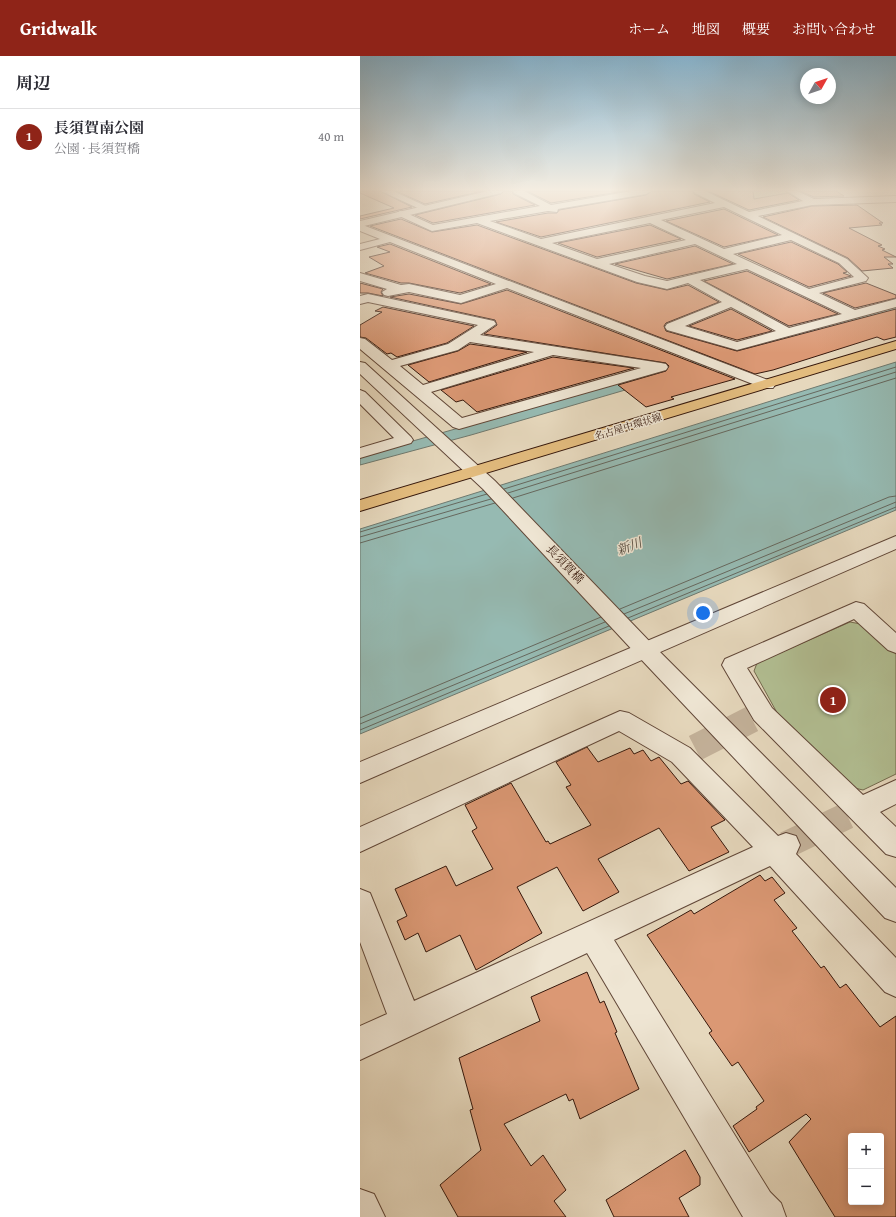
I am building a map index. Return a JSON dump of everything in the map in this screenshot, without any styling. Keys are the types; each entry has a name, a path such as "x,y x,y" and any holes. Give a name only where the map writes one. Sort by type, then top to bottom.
{"main road":[{"name":"名古屋中環状線","path":"360,506 482,479 768,385 896,345"}],"street":[{"path":"408,245 768,385"},
{"path":"544,245 641,279 667,285 748,265"},
{"path":"596,263 673,245"},
{"path":"706,245 855,315"},
{"path":"722,253 754,245"},
{"path":"807,293 862,278 843,261 811,245"},
{"path":"360,277 401,289"},
{"path":"690,280 789,332"},
{"path":"364,299 409,288 461,299 508,284"},
{"path":"364,299 489,324 470,338 453,347 390,365"},
{"path":"732,302 672,328 737,346 896,303"},
{"path":"360,342 390,365 459,424 661,367 470,338"},
{"path":"420,391 554,350"},
{"name":"長須賀橋","path":"360,366 482,479 896,908"},
{"path":"360,395 405,440 360,453"},
{"path":"360,773 643,646 896,542"},
{"path":"896,644 856,609 733,665 758,716 896,845"},
{"path":"360,840 620,720 688,752 781,848 896,981"},
{"path":"859,810 896,791"},
{"path":"360,1043 594,936 781,848"},
{"path":"360,903 406,1021"},
{"path":"594,936 757,1205 768,1217"},
{"path":"360,1208 366,1217"}],"green space":[{"path":"850,622 861,624 896,654 896,774 863,790 846,786 786,729 754,671 757,663"}],"water":[{"path":"896,304 896,311 471,435 360,465 360,456"},
{"name":"新川","path":"896,362 896,510 360,734 360,529"}],"building":[{"path":"393,245 491,284 460,293 409,283 401,283 365,273 384,266 369,257 390,252 377,247"},
{"path":"420,245 532,245 636,283 667,290 688,285 719,302 666,323 664,326 666,331 737,351 896,309 896,337 884,340 877,337 773,370 755,374"},
{"path":"564,245 652,245 597,257"},
{"path":"720,245 732,245 724,247"},
{"path":"777,245 798,245 838,264 847,272 843,273 851,276 809,287 738,254"},
{"path":"821,245 881,245 878,246 885,249 882,250 896,257 884,257 893,264 888,264 893,268 862,271 848,258"},
{"path":"695,246 733,264 667,279 615,264"},
{"path":"747,271 838,314 789,326 704,281"},
{"path":"360,283 383,289 381,292 383,296 360,293"},
{"path":"866,283 896,295 896,298 855,308 823,293"},
{"path":"507,290 735,379 671,397 674,399 646,407 618,385 666,371 669,366 666,363 484,334 497,325 495,320 390,297 409,294 461,304"},
{"path":"383,307 474,326 447,343 397,357 391,353 387,354 366,338 360,337 360,325 382,312 375,311"},
{"path":"731,309 772,331 737,340 689,326"},
{"path":"470,344 527,352 429,382 408,365 458,351"},
{"path":"553,357 634,368 477,412 463,400 456,402 441,390"},
{"path":"587,747 598,762 630,748 634,754 643,750 651,761 659,757 681,784 688,781 725,820 711,827 729,852 689,871 659,828 598,859 619,892 583,911 557,867 517,887 542,933 476,970 460,935 426,952 418,933 405,940 397,921 407,916 395,889 446,866 456,886 493,869 472,831 477,828 465,805 511,783 546,842 548,841 550,844 591,825 566,787 571,785 556,762"},
{"path":"760,875 765,881 772,877 785,893 774,900 797,928 792,931 821,968 824,966 840,988 846,984 880,1027 896,1016 896,1217 835,1217 789,1142 811,1119 806,1114 749,1152 733,1126 757,1109 756,1107 764,1101 738,1062 732,1066 709,1033 712,1031 647,935 691,910 694,914"},
{"path":"587,972 600,1003 604,1001 617,1032 615,1033 639,1089 580,1119 573,1099 569,1101 566,1094 504,1124 531,1166 543,1155 566,1190 554,1201 566,1217 458,1217 440,1185 481,1150 470,1110 473,1109 459,1058 540,1021 531,997"},
{"path":"685,1150 700,1177 700,1185 679,1198 689,1217 614,1217 606,1200"}],"tunnel":[{"path":"695,748 752,719"},
{"path":"786,845 859,810"}],"place":[{"name":"長須賀南公園","path":"833,700"}]}
